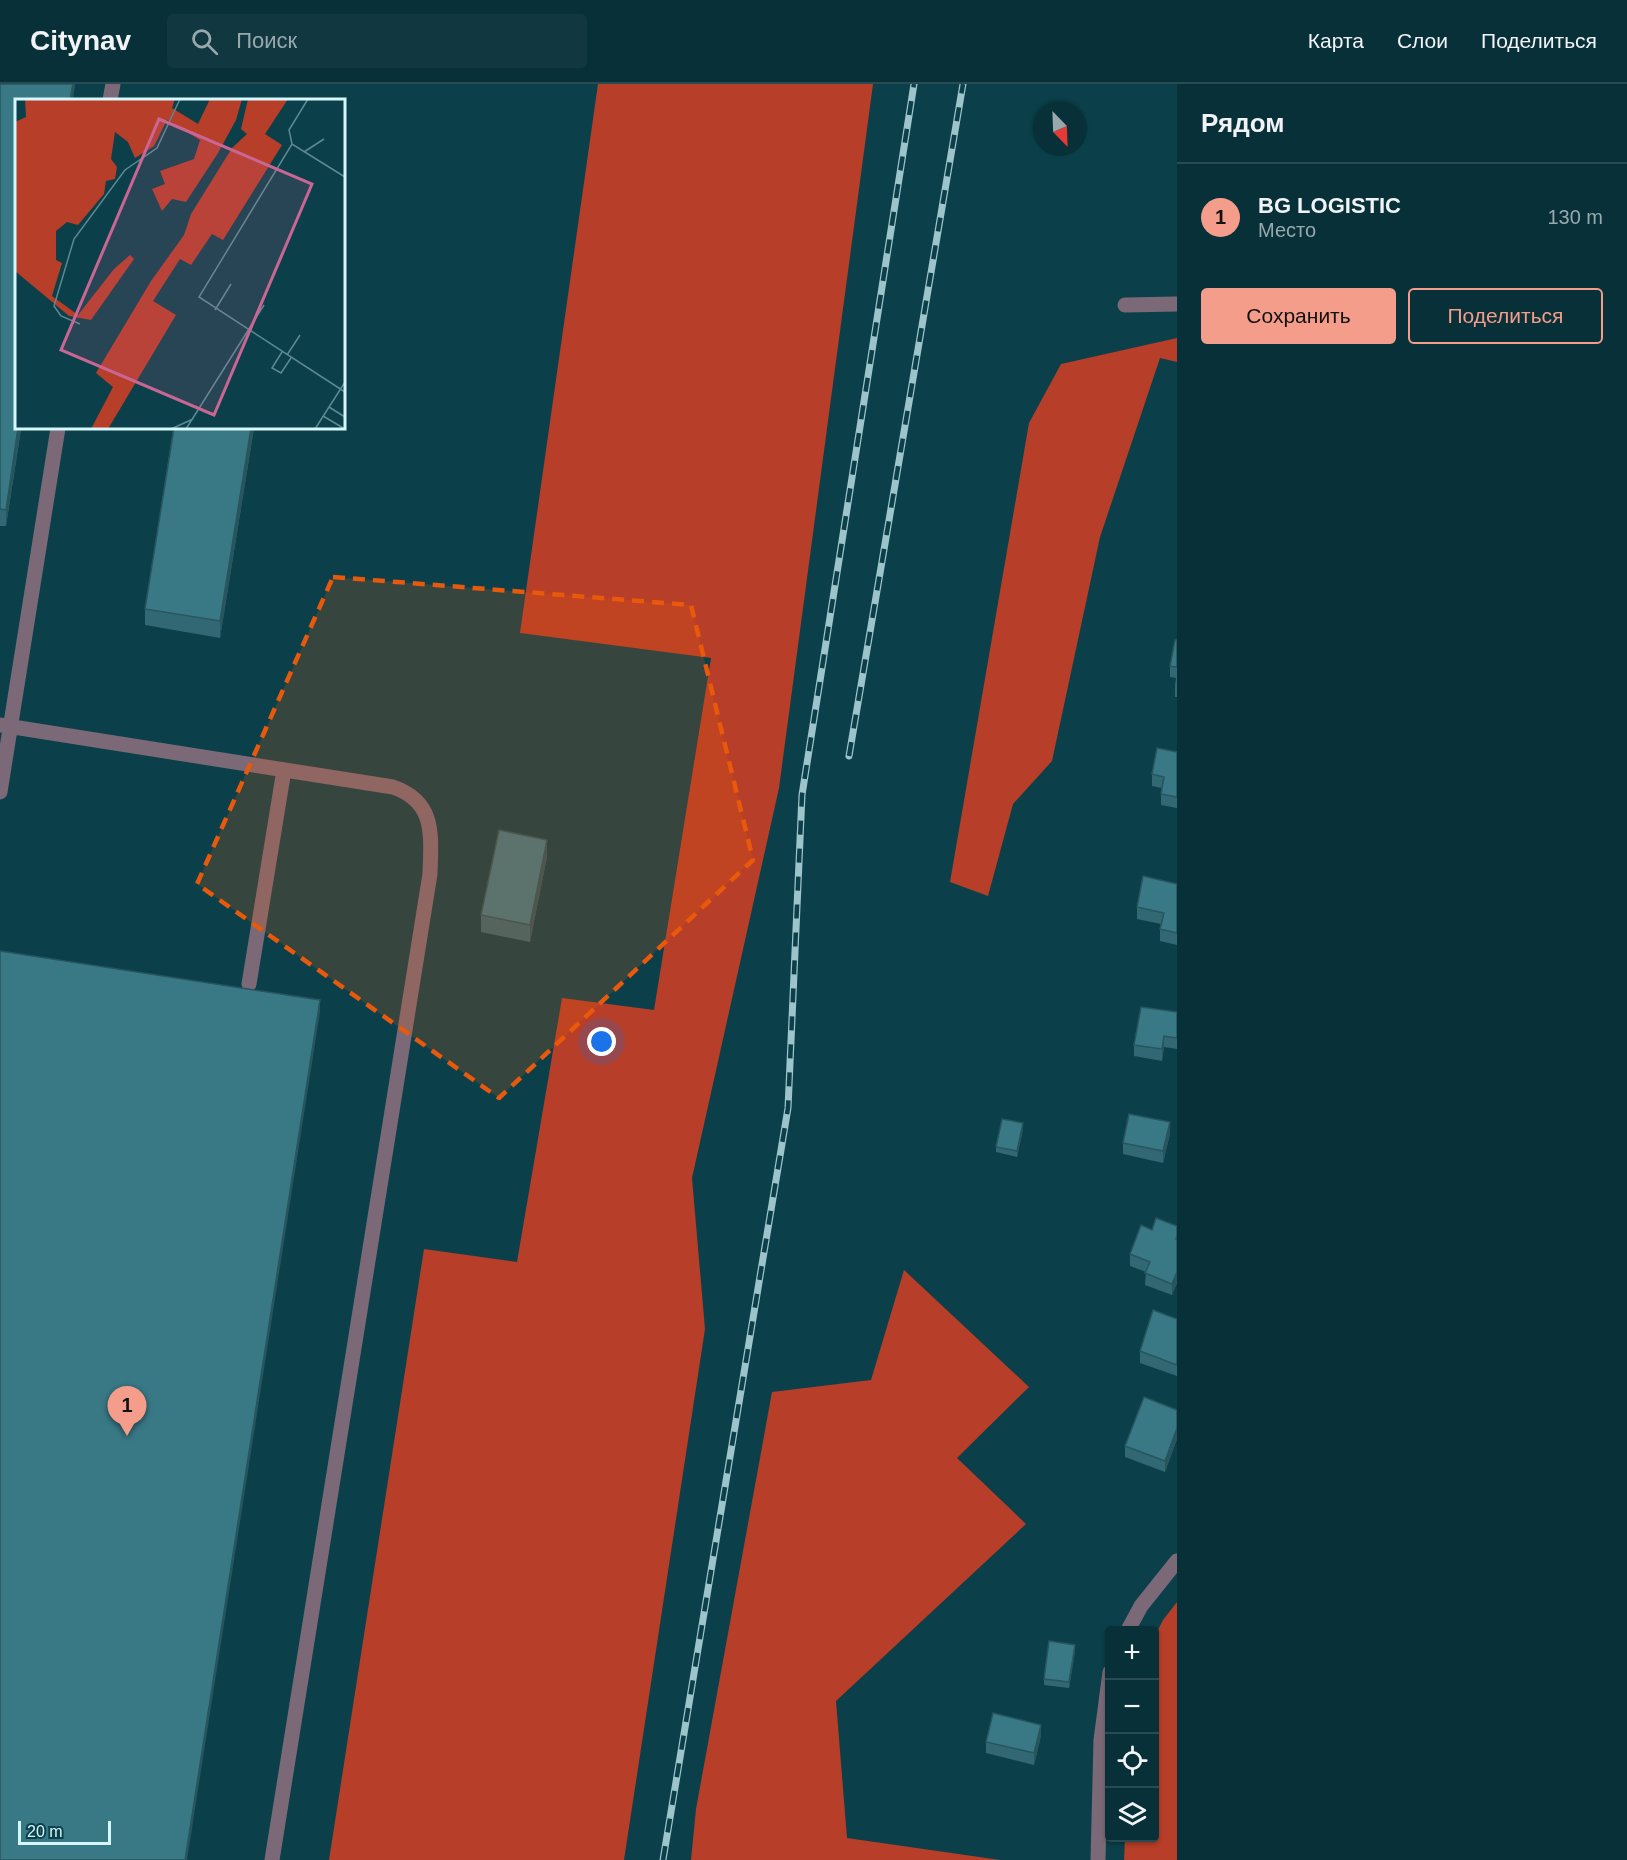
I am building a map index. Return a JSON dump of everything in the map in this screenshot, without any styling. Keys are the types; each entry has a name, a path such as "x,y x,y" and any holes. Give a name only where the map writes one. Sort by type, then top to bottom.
{"street":[{"path":"110,99 113,84"},
{"path":"1125,305 1177,304"},
{"path":"0,792 6,726 58,429"},
{"path":"6,726 393,787 408,792 417,800 430,826 428,886 272,1860"},
{"path":"249,984 284,770"},
{"path":"1130,1626 1141,1606 1177,1561"},
{"path":"1098,1860 1101,1740 1109,1680"}],"highlighted area":[{"path":"333,577 691,605 753,860 499,1098 197,884"}],"shaded area":[{"path":"598,84 873,84 779,788 692,1178 705,1329 624,1860 329,1860 424,1249 517,1262 562,998 654,1010 711,658 520,633"},
{"path":"1177,338 1177,362 1160,358 1100,537 1052,761 1013,804 988,896 950,882 1029,423 1061,364"},
{"path":"904,1270 1029,1387 957,1458 1026,1524 836,1701 847,1838 1000,1860 691,1860 696,1809 772,1392 871,1380"},
{"path":"1177,1602 1177,1860 1124,1860 1125,1842 1159,1842 1159,1628"}],"building":[{"path":"0,84 73,84 70,99 15,99 15,429 18,429 6,510 0,509"},
{"path":"174,429 251,429 220,621 145,609"},
{"path":"1175,640 1177,640 1177,667 1170,666"},
{"path":"1157,748 1177,752 1177,797 1161,794 1164,777 1152,774"},
{"path":"499,830 547,840 530,925 481,915"},
{"path":"1143,876 1177,884 1177,933 1160,929 1164,913 1137,907"},
{"path":"0,951 320,1000 185,1860 0,1860"},
{"path":"1141,1007 1177,1012 1177,1038 1164,1036 1162,1049 1134,1045"},
{"path":"1129,1114 1170,1122 1163,1151 1123,1143"},
{"path":"1002,1119 1023,1123 1017,1151 996,1147"},
{"path":"1156,1218 1177,1226 1177,1272 1172,1284 1145,1273 1150,1262 1130,1254 1141,1225 1152,1230"},
{"path":"1153,1310 1177,1319 1177,1365 1140,1351"},
{"path":"1144,1397 1177,1410 1177,1428 1165,1461 1125,1446"},
{"path":"1049,1641 1075,1645 1069,1682 1044,1679"},
{"path":"993,1713 1041,1725 1034,1753 986,1742"}],"railway":[{"path":"663,1860 788,1108 802,795 914,84"},
{"path":"849,756 963,84"}],"place":[{"name":"BG LOGISTIC","path":"127,1436"}]}
